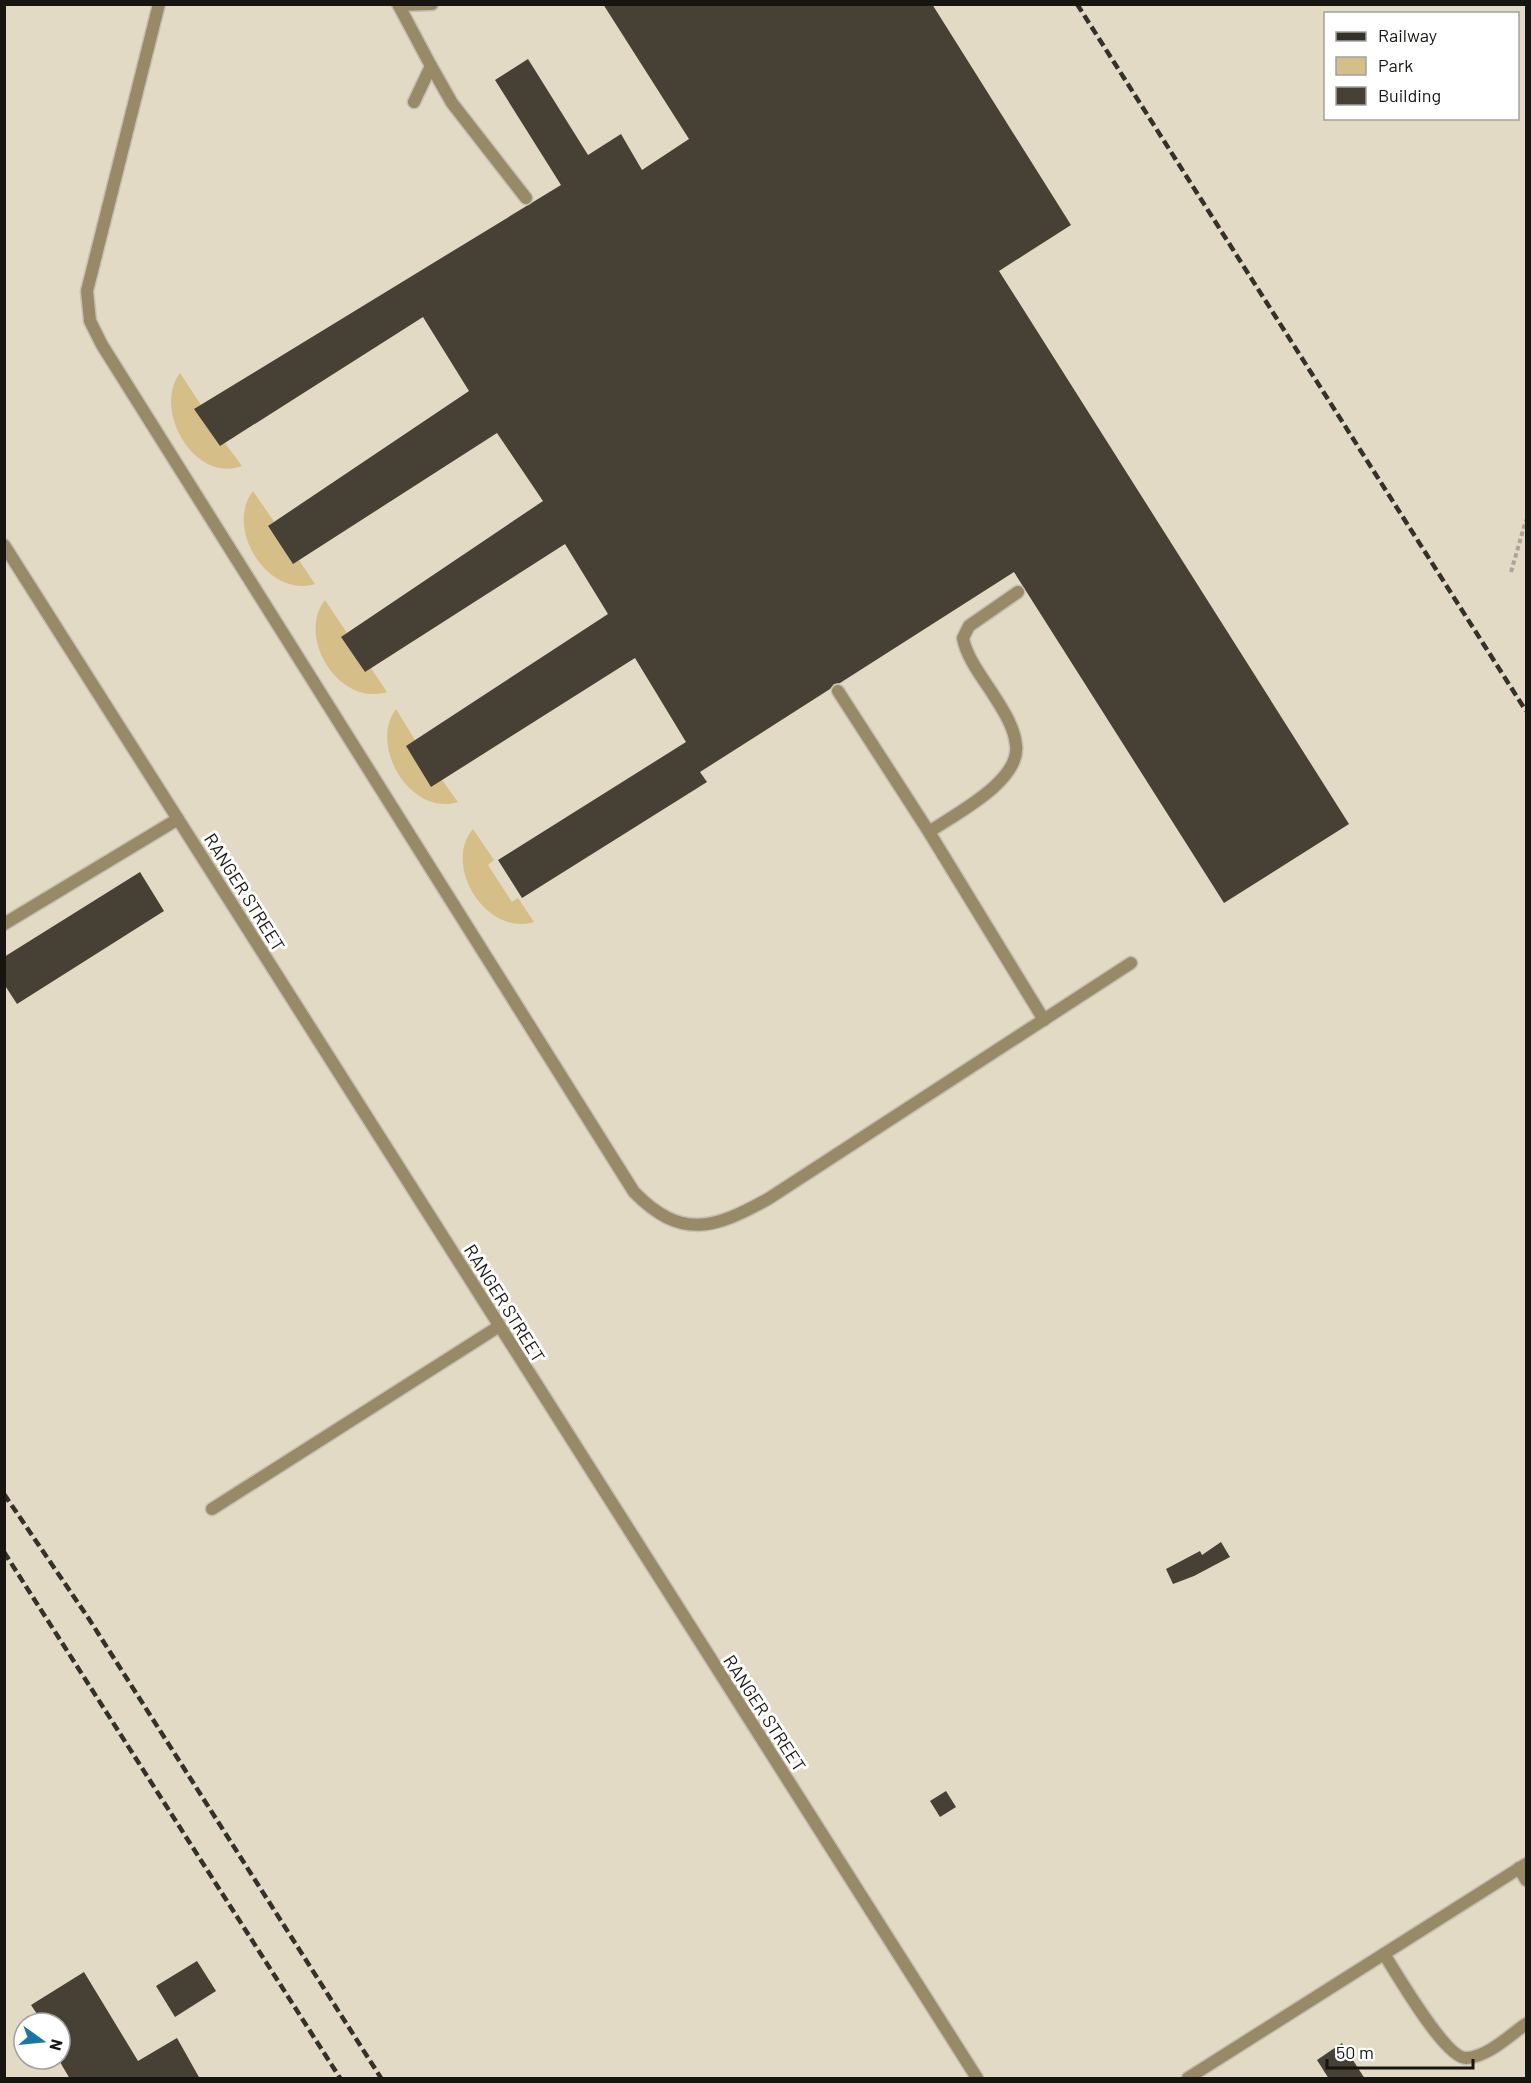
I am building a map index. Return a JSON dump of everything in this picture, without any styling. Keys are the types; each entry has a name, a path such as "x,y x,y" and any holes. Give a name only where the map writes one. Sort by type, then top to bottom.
{"lane":[{"path":"159,4 87,291 90,321 102,345 634,1192 651,1209 670,1220 691,1224 716,1224 737,1216 768,1199 1131,963"},
{"path":"432,4 398,5 452,103 526,198"},
{"path":"414,102 431,66"},
{"name":"RANGER STREET","path":"4,545 977,2079"},
{"path":"929,832 1000,782 1016,759 1017,745 1006,715 973,662 963,638 969,626 1018,592"},
{"path":"838,691 929,832 1044,1020"},
{"path":"4,924 178,819"},
{"path":"212,1509 498,1327"},
{"path":"1188,2079 1523,1866 1527,1880"},
{"path":"1384,1954 1434,2031 1451,2052 1463,2058 1478,2055 1527,2024"}],"path":[{"path":"1511,572 1527,520"}],"shaded area":[{"path":"5,5 1526,5 1526,2078 5,2078"}],"green space":[{"path":"180,373 201,405 195,409 220,446 225,443 242,466 225,469 209,464 194,454 183,440 175,423 171,406 173,388"},
{"path":"253,491 275,523 268,527 293,563 299,560 315,584 298,586 281,581 267,571 256,557 247,541 244,523 245,506"},
{"path":"325,600 347,633 341,637 365,672 371,668 387,692 369,694 353,689 327,666 319,649 316,632 317,615"},
{"path":"396,709 415,740 406,746 431,787 442,780 458,802 441,804 425,799 410,789 399,775 391,759 387,741 389,724"},
{"path":"473,829 494,860 488,865 512,902 518,898 534,922 516,924 500,919 485,909 474,895 466,878 463,861 465,844"}],"building":[{"path":"603,4 932,4 1071,225 999,271 1349,824 1224,903 1014,572 840,683 834,684 830,689 700,772 707,782 522,898 498,860 686,742 635,658 431,787 406,746 608,614 565,544 365,672 341,637 543,501 497,433 293,564 268,526 469,391 423,317 220,446 194,409 561,185 495,80 528,59 588,155 621,134 642,170 689,139"},
{"path":"140,872 164,911 17,1004 4,984 4,957"},
{"path":"1221,1542 1230,1557 1173,1584 1166,1569 1200,1551 1202,1555"},
{"path":"946,1791 956,1807 940,1817 930,1801"},
{"path":"197,1961 216,1991 175,2017 156,1986"},
{"path":"84,1972 138,2061 177,2038 200,2079 70,2079 65,2071 72,2071 72,2011 35,2011 31,2005"},
{"path":"1342,2043 1365,2079 1329,2079 1317,2060"}],"railway":[{"path":"1077,4 1526,711"},
{"path":"4,1494 89,1619 381,2078"},
{"path":"4,1552 340,2078"}]}
